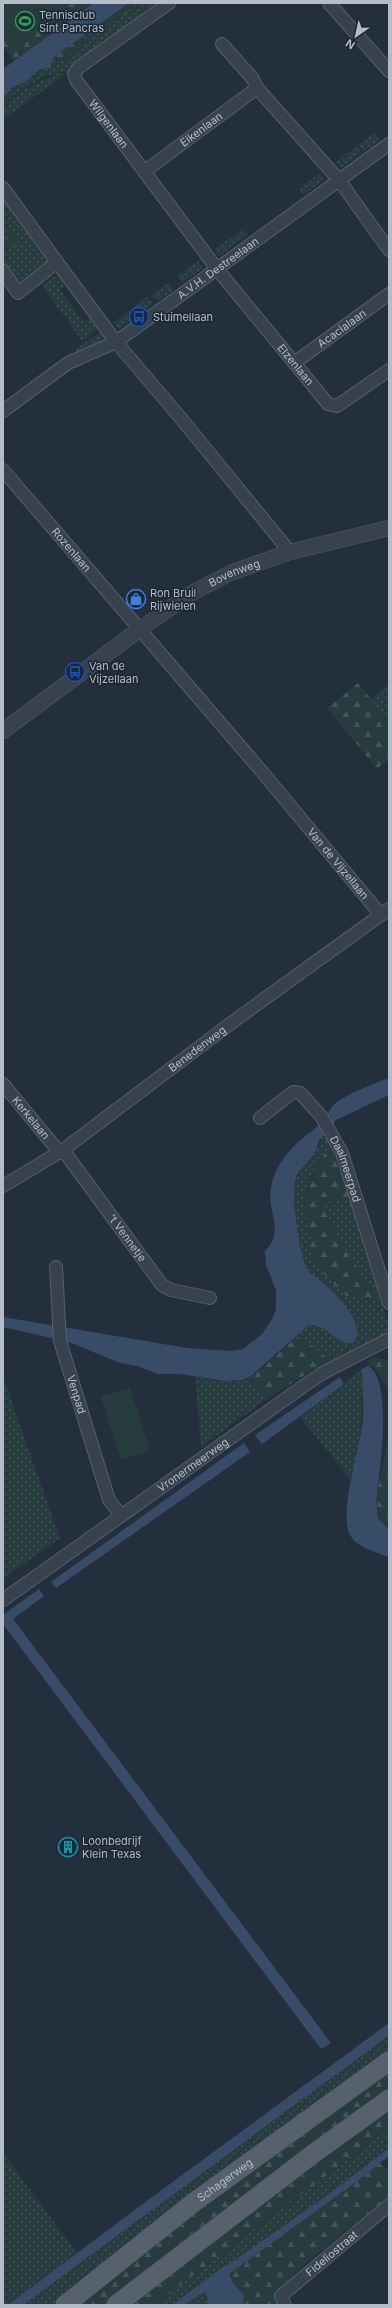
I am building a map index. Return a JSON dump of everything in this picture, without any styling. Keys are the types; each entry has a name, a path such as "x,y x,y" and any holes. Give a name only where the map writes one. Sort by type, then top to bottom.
{"main road":[{"name":"Schagerweg","path":"65,2305 194,2203 389,2061"},
{"path":"116,2305 307,2159 389,2099"}],"street":[{"name":"Wilgenlaan","path":"169,3 78,68 74,74 76,80 145,171 216,269"},
{"path":"329,3 389,71"},
{"path":"222,44 253,79 257,88 339,180 389,250"},
{"name":"Eikenlaan","path":"145,171 257,88"},
{"name":"A.V.H. Destreelaan","path":"3,411 68,363 116,342 389,144"},
{"path":"3,188 116,342 179,416 290,552"},
{"path":"3,271 18,293 57,262"},
{"name":"Elzenlaan","path":"216,269 328,404 334,407 389,370"},
{"name":"Acacialaan","path":"294,363 389,294"},
{"name":"Rozenlaan","path":"3,470 140,628"},
{"name":"Bovenweg","path":"3,732 140,628 192,593 230,573 290,552 389,528"},
{"name":"Van de Vijzellaan","path":"140,628 385,912"},
{"name":"Benedenweg","path":"3,1186 61,1152 238,1018 385,912"},
{"name":"Kerkelaan","path":"3,1084 61,1152"},
{"name":"Daalmeerpad","path":"260,1118 293,1092 300,1093 321,1116 332,1132 342,1152 389,1303"},
{"name":"'t Vennetje","path":"61,1152 162,1285 171,1290 210,1298"},
{"name":"Venpad","path":"56,1267 60,1341 109,1500 121,1515"},
{"name":"Vronermeerweg","path":"3,1600 323,1373 389,1339"},
{"name":"Fideliostraat","path":"285,2305 282,2296 389,2204"}],"green space":[{"name":"Tennisclub Sint Pancras","path":"3,3 72,3 10,48 3,38"},
{"path":"72,3 94,3 14,61 3,46 3,38 10,48"},
{"path":"129,3 138,3 117,21 97,33 91,31"},
{"path":"138,3 155,3 141,13 141,20 67,73 60,72 52,74 34,82 3,103 3,97 13,87 25,82 40,69 51,65 54,57 54,61 65,60 84,43 85,35 91,31 97,33 117,21"},
{"path":"85,35 82,43 75,52 60,62 56,63 54,61 54,57"},
{"path":"59,72 66,74 3,119 3,105 20,92"},
{"path":"374,133 380,140 363,152 359,145"},
{"path":"357,146 362,153 341,168 336,162"},
{"path":"319,174 324,180 303,195 299,189"},
{"path":"3,194 48,260 45,266 43,264 22,282 13,279 3,265"},
{"path":"243,229 248,235 219,256 214,250"},
{"path":"3,231 20,238 15,250 3,245"},
{"path":"198,261 203,268 182,283 177,276"},
{"path":"58,274 67,284 60,290 84,322 92,317 100,328 82,341 42,285"},
{"path":"168,283 173,290 157,301 152,295"},
{"path":"148,297 153,304 136,316 131,309"},
{"path":"130,310 135,317 119,329 114,322"},
{"path":"102,331 104,338 102,343 75,355 76,349"},
{"path":"358,683 389,721 389,759 377,769 327,708"},
{"path":"389,684 389,721 371,699"},
{"path":"323,1136 331,1145 317,1165 307,1190 305,1200 308,1223 377,1299 336,1235 327,1211 319,1205 349,1196 389,1326 389,1332 331,1361 306,1341 293,1340 306,1328 314,1324 328,1330 343,1343 325,1284 310,1273 306,1267 300,1247 294,1204 294,1187 297,1174 315,1153"},
{"path":"331,1145 349,1196 320,1205 327,1211 336,1235 378,1299 346,1296 320,1270 313,1259 305,1200 317,1165"},
{"path":"293,1340 306,1341 331,1361 308,1373 268,1398 258,1391 249,1377 261,1369"},
{"path":"374,1357 389,1361 389,1390 374,1367 368,1366 369,1359"},
{"path":"362,1369 361,1425 357,1452 350,1479 300,1417"},
{"path":"3,1377 60,1538 3,1579"},
{"path":"195,1377 229,1381 249,1377 252,1383 268,1398 201,1447"},
{"path":"130,1388 150,1451 121,1460 101,1397"},
{"path":"389,1434 389,1530 378,1518 377,1493"},
{"path":"389,2035 389,2050 178,2205 53,2305 23,2305"},
{"path":"389,2070 389,2090 308,2149 104,2305 74,2305 114,2273"},
{"path":"389,2110 389,2128 154,2305 131,2305"},
{"path":"389,2128 389,2148 322,2199 224,2266 172,2305 154,2305"},
{"path":"3,2153 77,2253 8,2305 3,2305"},
{"path":"380,2163 389,2171 389,2196 299,2269 281,2289 279,2305 243,2305 244,2295 233,2283 229,2274 355,2183"},
{"path":"206,2290 208,2305 185,2305"}],"water":[{"path":"94,3 129,3 54,57 50,68 40,69 25,82 13,87 3,97 3,69"},
{"path":"389,1078 389,1095 336,1120 319,1141 315,1153 297,1174 294,1187 294,1204 300,1247 306,1267 310,1273 326,1285 352,1315 356,1325 357,1335 353,1343 341,1341 321,1327 309,1325 251,1376 241,1380 225,1381 180,1374 158,1374 137,1366 120,1363 69,1342 3,1327 3,1317 187,1348 232,1351 243,1349 262,1334 273,1318 276,1309 276,1290 266,1265 265,1251 274,1236 275,1228 270,1196 273,1179 281,1162 299,1141 319,1125 336,1103 359,1090"},
{"path":"368,1366 375,1374 380,1387 382,1404 383,1423 381,1463 377,1502 378,1518 389,1530 389,1557 367,1549 357,1543 350,1535 347,1524 348,1495 363,1418 362,1369"},
{"path":"340,1377 344,1384 262,1444 255,1435"},
{"path":"244,1443 250,1452 56,1588 51,1582"},
{"path":"39,1589 44,1596 13,1619 331,2043 321,2049 3,1624 3,1615"},
{"path":"389,2023 389,2035 376,2045 23,2305 8,2305 144,2203"},
{"path":"389,2148 389,2156 355,2183 229,2274 233,2283 244,2295 243,2305 208,2305 206,2291 184,2305 172,2305 224,2266 322,2199"}],"place":[{"name":"Tennisclub Sint Pancras","path":"25,21"},
{"name":"Stuimellaan","path":"139,317"},
{"name":"Ron Bruil Rijwielen","path":"136,599"},
{"name":"Van de Vijzellaan","path":"75,672"},
{"name":"Loonbedrijf Klein Texas","path":"68,1847"}]}
